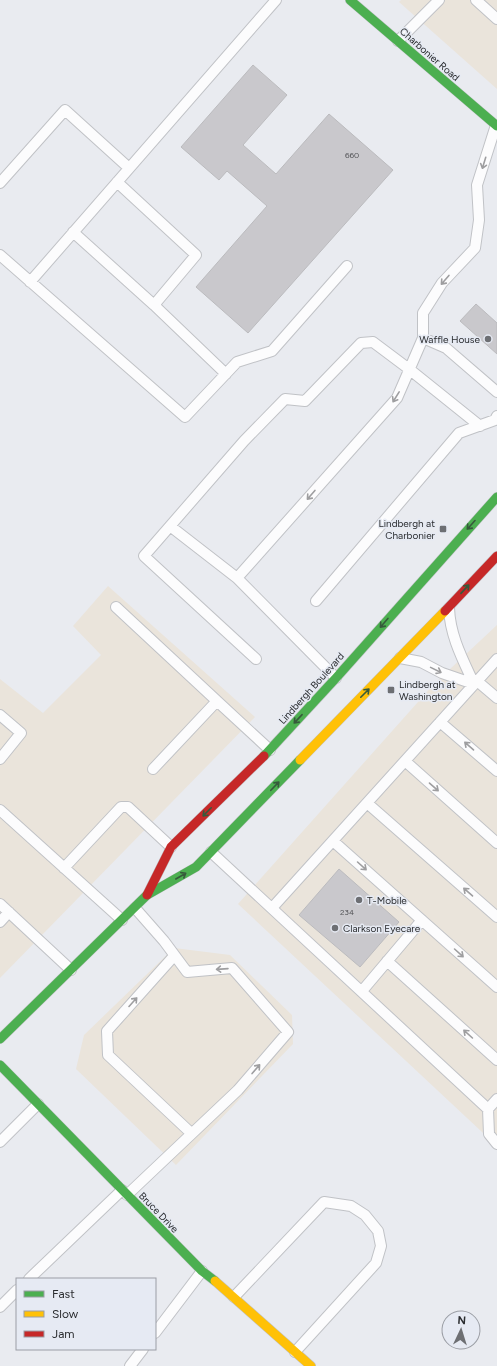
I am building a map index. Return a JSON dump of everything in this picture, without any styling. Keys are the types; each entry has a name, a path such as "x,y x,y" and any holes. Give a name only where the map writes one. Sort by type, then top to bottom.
{"main road":[{"name":"Charbonier Road","path":"350,0 497,126"},
{"name":"Lindbergh Boulevard","path":"1,1037 147,895 172,847 270,750 497,497"},
{"name":"Lindbergh Boulevard","path":"147,895 196,867 400,658 497,556"},
{"name":"Bruce Drive","path":"0,1065 202,1271 234,1297 311,1366"}],"lane":[{"path":"30,282 276,0"},
{"path":"398,41 439,0"},
{"path":"476,0 497,19"},
{"path":"0,183 65,110 129,168"},
{"path":"237,578 397,398 423,338 423,313 442,283 475,248 479,220 478,185 497,126"},
{"path":"117,182 196,255 154,305"},
{"path":"73,232 154,305 226,374"},
{"path":"0,255 185,417 237,362 272,351 347,266"},
{"path":"423,338 446,348 497,392"},
{"path":"256,659 144,556 244,441 285,399 305,401 361,343 373,342 410,369 480,426"},
{"path":"316,601 459,432 495,420 497,416"},
{"path":"170,526 237,578 336,678"},
{"path":"449,606 454,638 476,683"},
{"path":"116,607 270,750"},
{"path":"400,658 421,662 442,673 476,683 497,698"},
{"path":"272,908 497,659"},
{"path":"153,769 217,701"},
{"path":"0,715 21,733 0,759"},
{"path":"440,722 497,771"},
{"path":"405,761 497,843"},
{"path":"367,803 497,917"},
{"path":"64,868 121,808 128,807 172,847"},
{"path":"0,810 122,920"},
{"path":"333,840 497,987"},
{"path":"211,852 488,1109"},
{"path":"0,904 71,970"},
{"path":"30,1278 238,1090 288,1032 232,968 186,972 164,941 135,908"},
{"path":"0,922 9,912"},
{"path":"362,991 422,920"},
{"path":"174,956 107,1031 108,1055 192,1133"},
{"path":"387,961 497,1060"},
{"path":"497,1099 488,1109 489,1134 497,1144"},
{"path":"0,1142 38,1104"},
{"path":"234,1297 324,1202 351,1206 365,1214 378,1231 381,1246 376,1263 295,1352"},
{"path":"156,1332 202,1271"},
{"path":"0,1307 16,1291"},
{"path":"130,1366 142,1350"}],"shaded area":[{"path":"401,0 497,0 497,89 399,2"},
{"path":"108,586 255,717 0,978 0,679 43,713 101,655 73,626"},
{"path":"497,625 497,1146 238,904 434,684"},
{"path":"174,948 230,955 292,1015 293,1044 176,1165 76,1069 84,1035"}],"building":[{"path":"253,65 287,95 243,145 276,174 329,114 393,170 248,333 196,287 267,206 227,171 219,180 181,147"},
{"name":"Waffle House","path":"476,304 497,323 497,354 460,321"},
{"path":"339,869 399,922 360,967 299,915"}],"traffic: fast":[{"path":"350,0 497,126"},
{"path":"264,756 336,678 497,497"},
{"path":"0,1039 147,895 196,867 300,760"},
{"path":"0,1065 202,1271 215,1281"}],"traffic: slow":[{"path":"300,760 445,611"},
{"path":"215,1281 311,1366"}],"traffic: jam":[{"path":"445,611 497,556"},
{"path":"147,895 171,847 264,756"}],"place":[{"name":"Waffle House","path":"488,339"},
{"name":"Lindbergh at Charbonier","path":"443,529"},
{"name":"Lindbergh at Washington","path":"391,690"},
{"name":"T-Mobile","path":"359,900"},
{"name":"Clarkson Eyecare","path":"335,928"}]}
